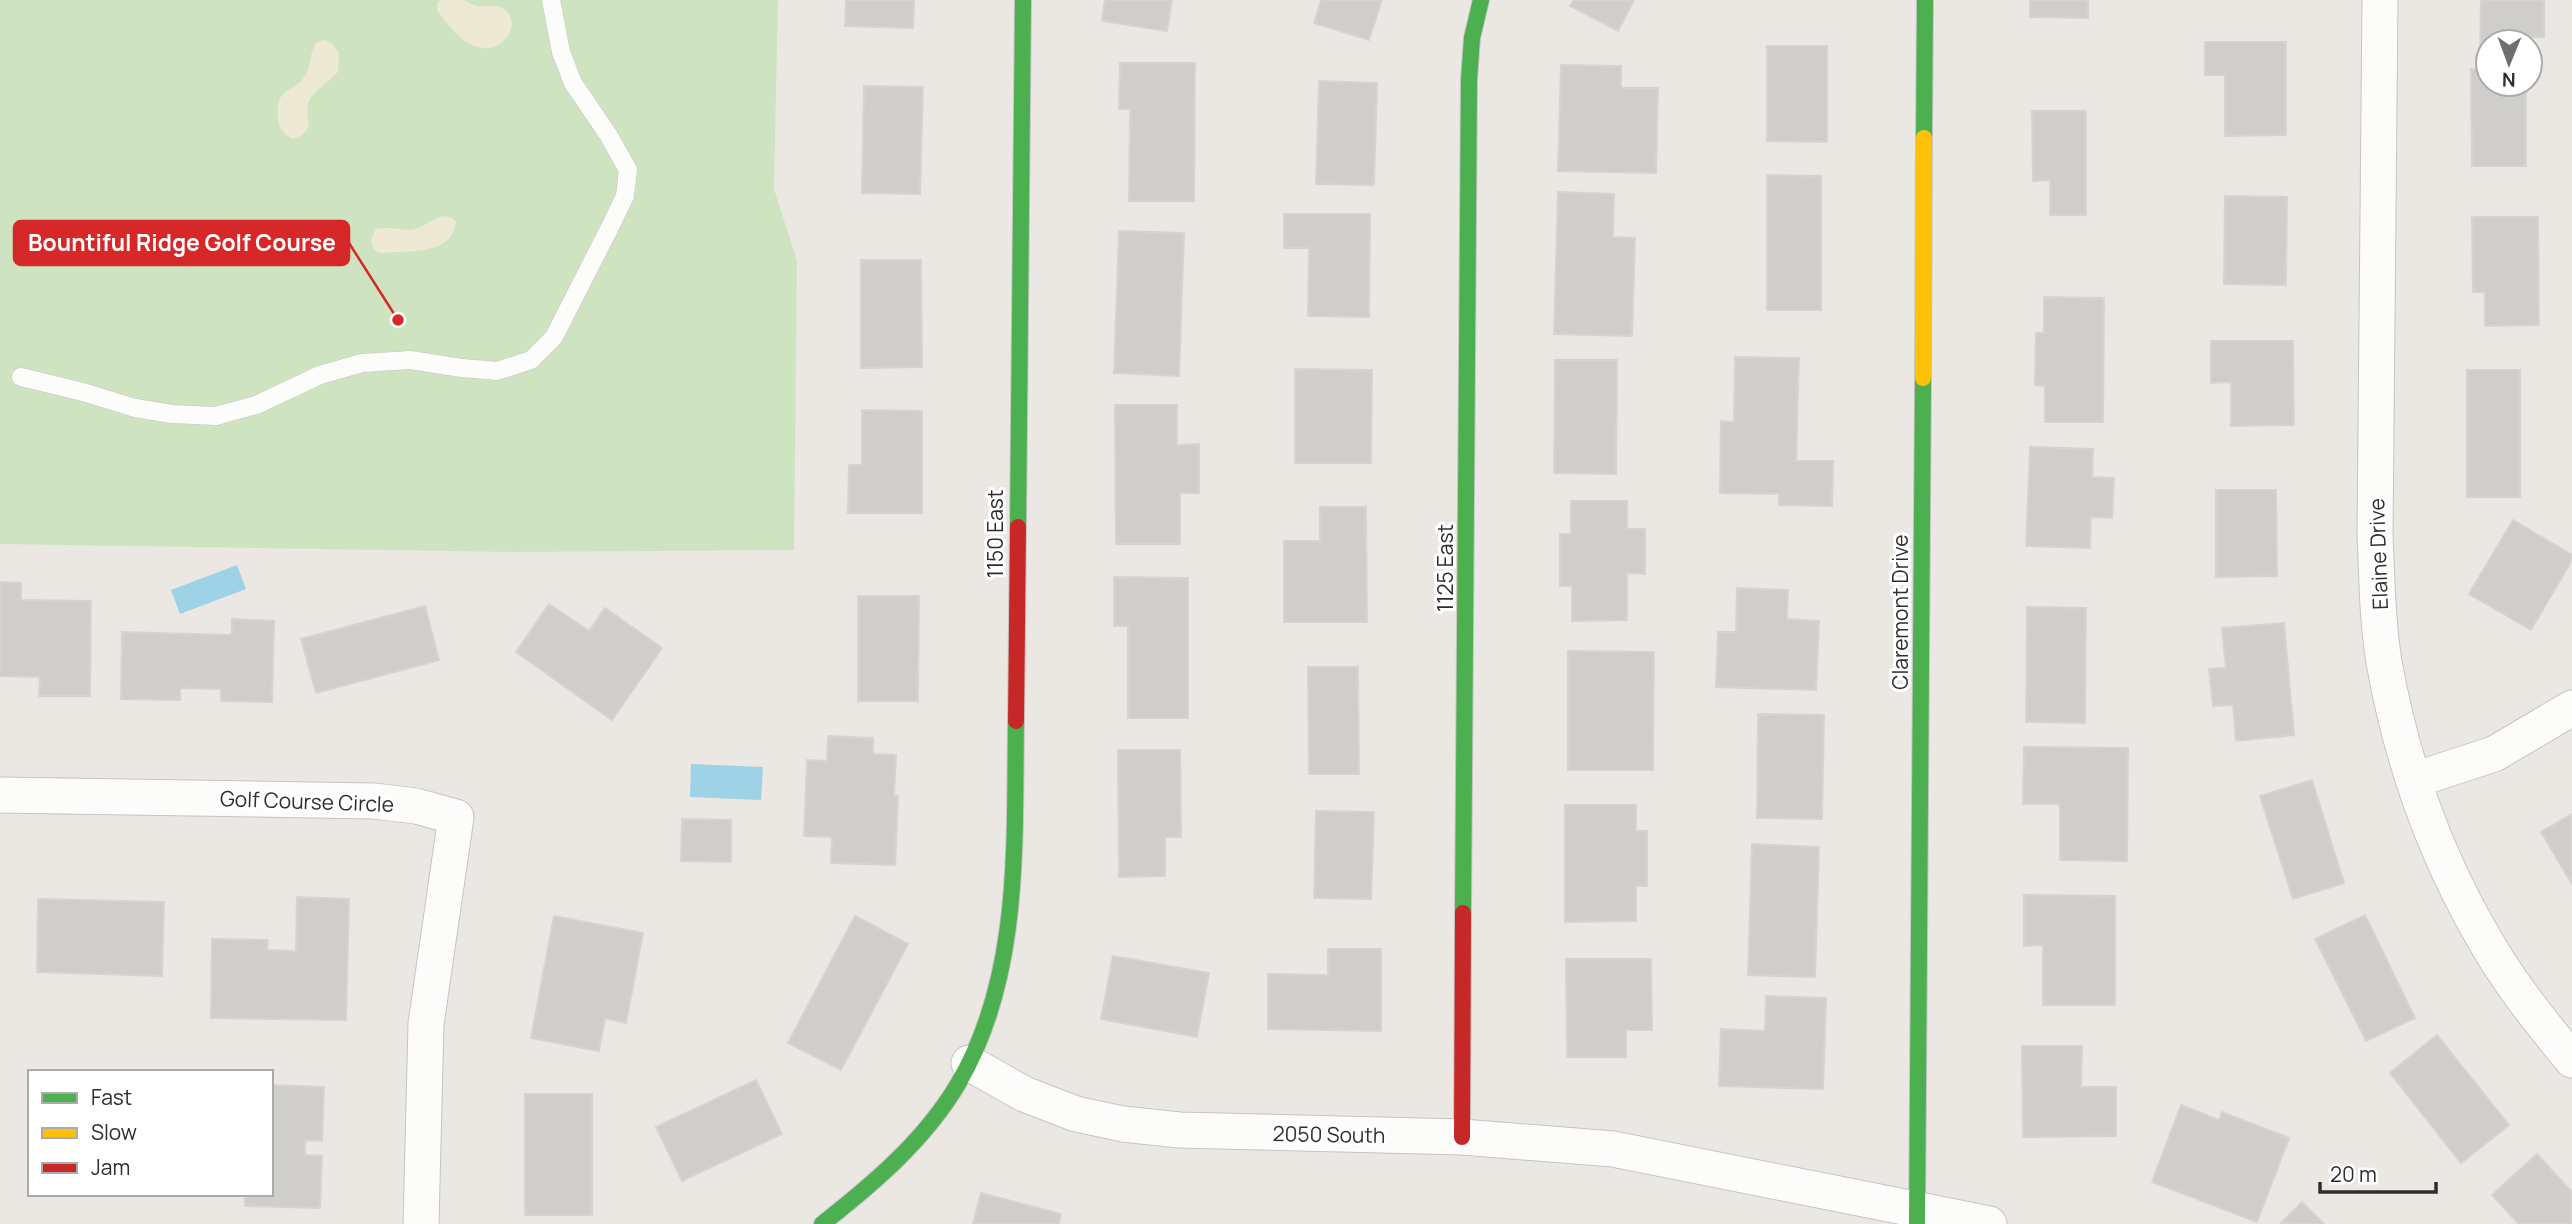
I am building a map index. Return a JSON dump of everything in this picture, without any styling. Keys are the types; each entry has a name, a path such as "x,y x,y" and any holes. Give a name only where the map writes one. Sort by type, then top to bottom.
{"street":[{"name":"1150 East","path":"969,1063 992,1002 1007,940 1014,874 1023,0"},
{"name":"1125 East","path":"1462,1137 1469,80 1472,38 1481,0"},
{"name":"Claremont Drive","path":"1917,1216 1925,0"},
{"name":"Elaine Drive","path":"2380,0 2375,521 2377,597 2384,660 2397,720 2433,834 2482,935 2511,982 2572,1060"},
{"path":"2414,780 2494,754 2572,708"},
{"name":"Golf Course Circle","path":"0,796 374,801 416,806 456,817 426,1024 421,1224"},
{"name":"2050 South","path":"969,1063 1024,1094 1076,1114 1123,1124 1179,1130 1462,1137 1613,1149 1917,1216 1989,1224"},
{"path":"822,1224 887,1171 944,1103 969,1063"}],"lane":[{"path":"21,377 135,408 172,414 216,416 256,405 320,375 362,363 410,360 497,371 531,360 554,337 625,196 628,170 609,136 573,83 561,52 551,0"}],"green space":[{"path":"0,0 778,0 774,189 797,261 794,550 514,552 0,544"}],"sand":[{"path":"441,0 463,0 476,6 502,8 510,16 511,30 497,46 482,48 468,43 456,34 437,10"},
{"path":"324,40 332,44 339,53 338,72 311,97 307,107 308,127 293,139 284,133 279,125 280,100 283,94 302,80 308,70 314,46"},
{"path":"443,216 452,217 456,222 447,241 438,246 416,251 382,253 373,248 372,240 376,229 411,230"}],"water":[{"path":"237,565 246,589 180,614 171,590"},
{"path":"691,764 763,767 761,800 690,797"}],"building":[{"path":"846,0 914,0 913,28 845,26"},
{"path":"1105,0 1172,0 1167,31 1102,21"},
{"path":"1321,0 1382,0 1369,40 1314,23"},
{"path":"1574,0 1634,0 1618,31 1570,6"},
{"path":"2030,0 2088,0 2088,18 2030,17"},
{"path":"2481,0 2544,0 2544,28 2480,28"},
{"path":"2205,42 2286,42 2286,135 2225,136 2225,75 2205,75"},
{"path":"1767,46 1827,46 1827,142 1767,141"},
{"path":"1120,63 1195,63 1194,201 1129,201 1130,109 1119,109"},
{"path":"1561,65 1621,66 1621,88 1658,88 1656,173 1558,171"},
{"path":"2471,69 2474,69 2474,98 2526,98 2526,166 2472,166"},
{"path":"1319,81 1377,83 1374,185 1316,184"},
{"path":"864,86 923,87 920,194 862,193"},
{"path":"2032,111 2086,111 2086,215 2050,215 2050,180 2033,181"},
{"path":"1767,175 1821,176 1821,310 1767,310"},
{"path":"1558,192 1614,194 1613,237 1635,238 1632,336 1554,334"},
{"path":"2225,196 2287,197 2286,285 2224,284"},
{"path":"1284,214 1370,214 1369,317 1308,316 1309,248 1284,248"},
{"path":"2472,217 2538,217 2539,325 2485,326 2485,292 2473,292"},
{"path":"1119,231 1184,233 1179,376 1114,373"},
{"path":"861,260 921,260 922,367 861,368"},
{"path":"2044,297 2104,298 2103,422 2045,422 2045,386 2035,385 2036,333 2044,333"},
{"path":"2211,341 2293,341 2294,425 2231,426 2231,382 2211,383"},
{"path":"1735,357 1799,358 1796,461 1833,461 1832,506 1779,505 1779,494 1720,493 1721,421 1734,422"},
{"path":"1555,360 1617,360 1616,474 1554,473"},
{"path":"1295,369 1372,370 1371,463 1295,463"},
{"path":"2467,370 2520,370 2520,497 2467,497"},
{"path":"1115,405 1177,405 1177,445 1199,444 1199,493 1180,493 1180,544 1116,544"},
{"path":"862,410 922,411 922,513 848,513 849,465 862,465"},
{"path":"2030,447 2093,449 2092,477 2114,478 2112,518 2091,517 2090,548 2026,546"},
{"path":"2216,490 2276,490 2277,576 2216,577"},
{"path":"1571,501 1627,501 1627,529 1645,529 1645,574 1627,573 1627,620 1572,621 1572,586 1560,586 1560,534 1571,534"},
{"path":"1320,507 1366,507 1367,622 1284,622 1284,541 1320,541"},
{"path":"2513,520 2572,555 2572,560 2531,630 2469,594"},
{"path":"1114,577 1188,578 1188,718 1128,718 1128,626 1114,626"},
{"path":"0,582 21,583 21,600 91,601 90,696 39,696 40,677 0,676"},
{"path":"1737,588 1788,590 1787,619 1819,621 1816,690 1716,687 1718,632 1736,632"},
{"path":"858,596 919,596 918,701 858,701"},
{"path":"549,604 589,631 605,608 662,648 612,720 516,652"},
{"path":"425,606 439,660 316,693 301,639"},
{"path":"2027,607 2086,608 2085,723 2026,722"},
{"path":"232,619 274,621 272,702 221,701 221,689 180,688 180,700 121,699 122,632 232,635"},
{"path":"2284,623 2294,735 2236,741 2233,705 2213,706 2209,669 2226,668 2222,628"},
{"path":"1568,651 1654,652 1653,770 1568,770"},
{"path":"1308,667 1358,667 1359,774 1309,774"},
{"path":"1758,714 1824,715 1822,819 1757,818"},
{"path":"828,736 873,738 873,754 896,755 894,796 898,796 895,865 831,863 832,837 804,836 807,760 827,761"},
{"path":"2024,747 2128,748 2127,861 2060,860 2060,804 2023,804"},
{"path":"1118,750 1180,750 1181,837 1165,837 1165,876 1119,877"},
{"path":"2312,780 2344,883 2293,899 2260,796"},
{"path":"1565,805 1636,805 1636,831 1647,831 1647,886 1636,886 1636,921 1565,922"},
{"path":"1316,811 1374,812 1371,899 1314,898"},
{"path":"2572,814 2572,884 2541,832"},
{"path":"682,819 731,820 731,862 681,861"},
{"path":"1752,844 1819,847 1815,977 1748,975"},
{"path":"2024,895 2115,896 2115,1005 2043,1005 2043,945 2024,946"},
{"path":"297,897 349,899 346,1020 211,1018 212,939 268,940 267,950 296,951"},
{"path":"38,899 164,902 162,976 37,972"},
{"path":"2365,915 2415,1018 2366,1041 2315,939"},
{"path":"554,916 643,933 626,1023 605,1018 599,1051 531,1038"},
{"path":"855,916 908,944 841,1070 788,1043"},
{"path":"1328,949 1381,949 1381,1031 1268,1029 1268,974 1328,975"},
{"path":"1113,956 1209,973 1197,1037 1101,1019"},
{"path":"1566,959 1651,959 1652,1030 1626,1030 1626,1057 1567,1057"},
{"path":"1766,996 1826,998 1823,1089 1719,1086 1721,1029 1765,1031"},
{"path":"2437,1035 2509,1125 2461,1163 2390,1073"},
{"path":"2022,1046 2082,1046 2081,1087 2116,1087 2116,1136 2023,1137"},
{"path":"756,1080 782,1134 682,1181 656,1127"},
{"path":"273,1085 324,1087 322,1141 305,1140 305,1155 322,1156 320,1208 245,1206 245,1196 273,1196"},
{"path":"525,1094 592,1094 592,1215 525,1215"},
{"path":"2181,1105 2219,1120 2222,1112 2289,1138 2257,1222 2152,1182"},
{"path":"2537,1154 2572,1192 2572,1224 2519,1224 2492,1195"},
{"path":"981,1193 1061,1214 1059,1224 973,1224"},
{"path":"2302,1202 2324,1224 2280,1224"}],"traffic: fast":[{"path":"1018,527 1023,0"},
{"path":"1463,913 1469,80 1472,38 1481,0"},
{"path":"1924,138 1925,0"},
{"path":"1917,1224 1923,378"},
{"path":"822,1224 879,1177 930,1124 958,1084 979,1042 994,998 1010,907 1014,860 1016,721"}],"traffic: slow":[{"path":"1923,378 1924,138"}],"traffic: jam":[{"path":"1016,721 1018,527"},
{"path":"1462,1137 1463,913"}],"place":[{"name":"Bountiful Ridge Golf Course","path":"398,320"}]}
